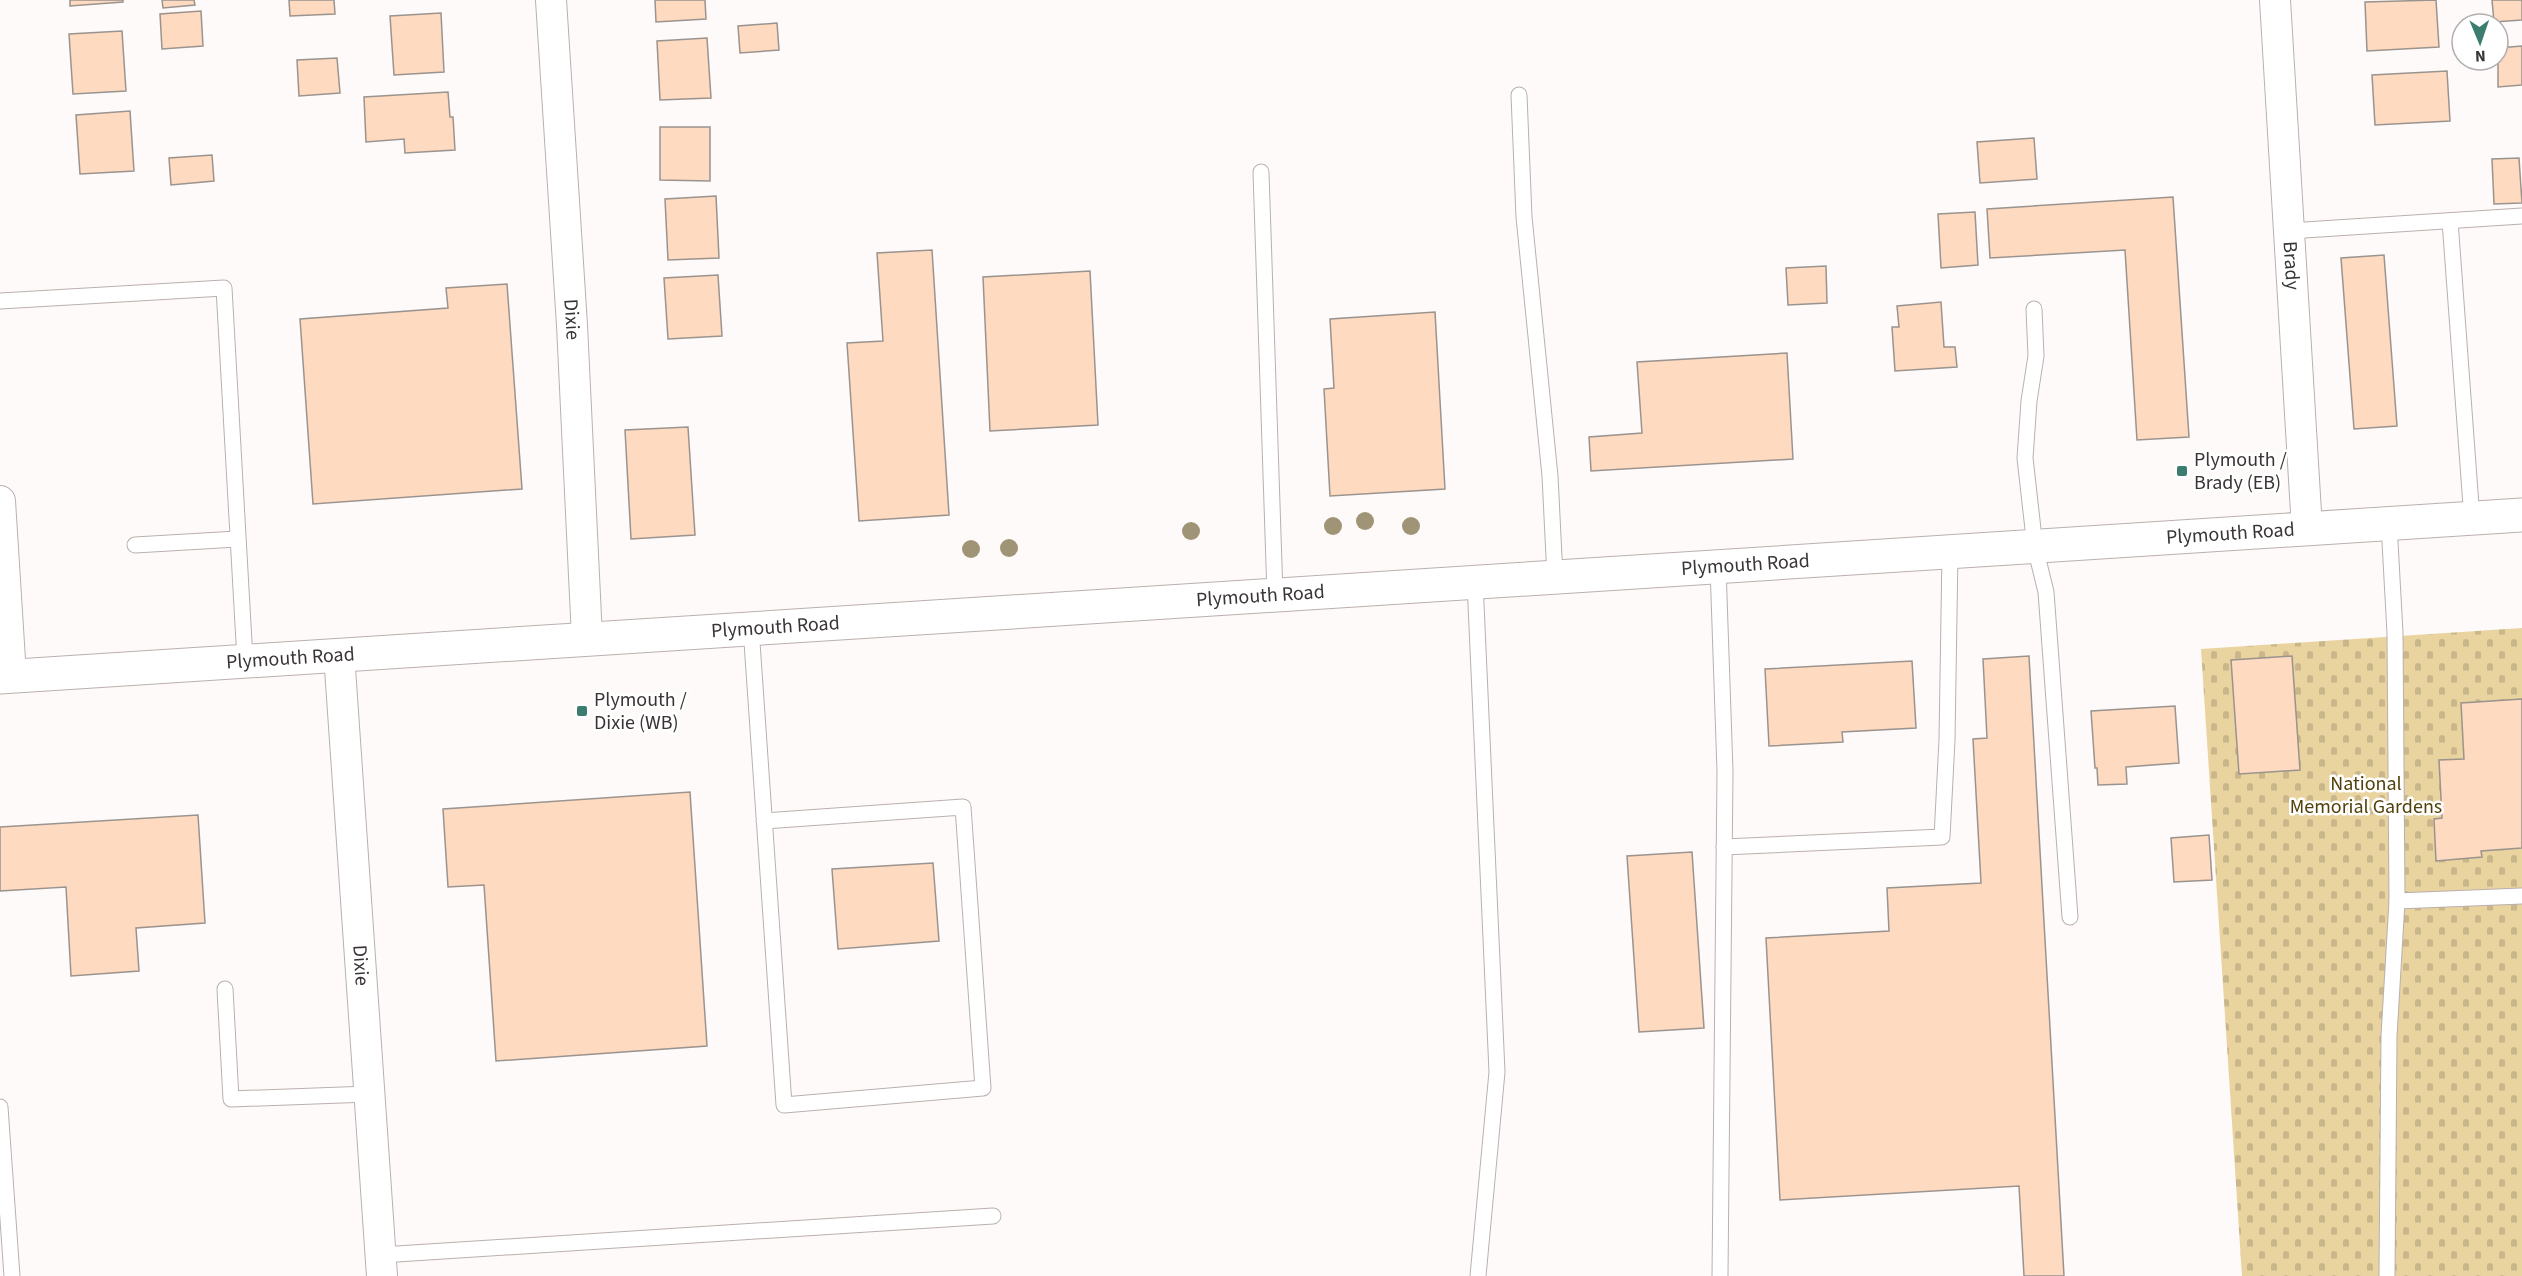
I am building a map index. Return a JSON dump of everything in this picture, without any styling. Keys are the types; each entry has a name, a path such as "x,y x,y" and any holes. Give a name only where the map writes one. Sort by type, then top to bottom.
{"main road":[{"name":"Plymouth Road","path":"6,677 2522,515"}],"street":[{"name":"Dixie","path":"551,0 572,325 587,638"},
{"name":"Brady","path":"2275,0 2307,530"},
{"path":"1,520 6,677"},
{"name":"Dixie","path":"339,654 381,1265"}],"lane":[{"path":"1519,95 1524,217 1550,476 1555,577"},
{"path":"1261,172 1275,595"},
{"path":"2289,231 2522,216"},
{"path":"2450,220 2472,519"},
{"path":"0,301 224,288 245,660"},
{"path":"2034,309 2036,356 2029,401 2025,458 2035,547 2046,592 2070,917"},
{"path":"2387,1276 2389,1036 2397,901 2395,633 2389,524"},
{"path":"135,545 237,539"},
{"path":"1724,847 1942,837 1947,740 1950,552"},
{"path":"1718,567 1725,771 1720,1276"},
{"path":"1475,582 1497,1072 1478,1276"},
{"path":"751,628 764,821 784,1105 983,1088 963,807 764,821"},
{"path":"2397,901 2522,896"},
{"path":"225,989 231,1100 369,1094"},
{"path":"0,1107 12,1276"},
{"path":"381,1265 993,1216"}],"green space":[{"name":"National Memorial Gardens","path":"2522,628 2522,1276 2242,1276 2201,649"}],"building":[{"path":"70,0 123,0 123,2 70,6"},
{"path":"162,0 194,0 195,5 163,8"},
{"path":"289,0 334,0 335,14 290,16"},
{"path":"655,0 705,0 706,19 656,22"},
{"path":"2436,0 2439,47 2367,51 2365,2"},
{"path":"2492,0 2522,0 2522,20 2510,21 2510,12 2493,12"},
{"path":"201,11 203,46 162,49 160,14"},
{"path":"441,13 444,72 394,75 390,16"},
{"path":"777,23 779,50 740,53 738,26"},
{"path":"122,31 126,91 73,94 69,34"},
{"path":"707,38 711,98 660,100 657,41"},
{"path":"2522,46 2522,85 2498,87 2498,72 2510,72 2510,47"},
{"path":"337,58 340,93 299,96 297,60"},
{"path":"2447,71 2450,121 2375,125 2372,75"},
{"path":"448,92 450,117 453,117 455,150 405,153 404,139 366,142 364,97"},
{"path":"130,111 134,171 80,174 76,115"},
{"path":"660,127 710,127 710,181 660,180"},
{"path":"2034,138 2037,179 1980,183 1977,142"},
{"path":"212,155 214,181 171,185 169,158"},
{"path":"2519,158 2522,203 2494,204 2492,159"},
{"path":"716,196 719,258 668,260 665,199"},
{"path":"2173,197 2189,437 2137,440 2125,250 1990,258 1987,209"},
{"path":"1975,212 1978,265 1941,268 1938,214"},
{"path":"932,250 949,515 859,521 847,343 883,341 877,253"},
{"path":"2384,255 2397,426 2354,429 2341,258"},
{"path":"1826,266 1827,303 1788,305 1786,268"},
{"path":"1090,271 1098,425 990,431 983,277"},
{"path":"718,275 722,336 668,339 664,278"},
{"path":"507,284 522,489 313,504 300,319 448,308 446,288"},
{"path":"1941,302 1944,347 1955,347 1957,367 1895,371 1892,327 1899,327 1897,306"},
{"path":"1435,312 1445,489 1330,496 1324,389 1334,388 1330,319"},
{"path":"1787,353 1793,459 1591,471 1589,437 1642,433 1637,362"},
{"path":"688,427 695,535 631,539 625,430"},
{"path":"2029,656 2064,1276 2024,1276 2019,1186 1780,1200 1766,938 1889,931 1887,888 1981,883 1973,739 1987,738 1983,659"},
{"path":"2292,656 2300,770 2239,774 2231,660"},
{"path":"1912,661 1916,728 1842,732 1843,742 1769,746 1765,669"},
{"path":"2522,699 2522,848 2481,851 2482,857 2436,861 2434,819 2442,818 2439,760 2464,759 2461,703"},
{"path":"2175,706 2179,763 2126,767 2127,784 2098,785 2091,711"},
{"path":"690,792 707,1046 496,1061 484,885 448,887 443,809"},
{"path":"198,815 205,923 136,928 139,971 71,976 66,887 0,891 0,827"},
{"path":"2209,835 2212,880 2174,882 2171,838"},
{"path":"1692,852 1704,1028 1639,1032 1627,856"},
{"path":"933,863 939,941 838,949 832,869"}],"place":[{"name":"Plymouth / Brady (EB)","path":"2182,471"},
{"name":"Plymouth / Dixie (WB)","path":"582,711"}]}
